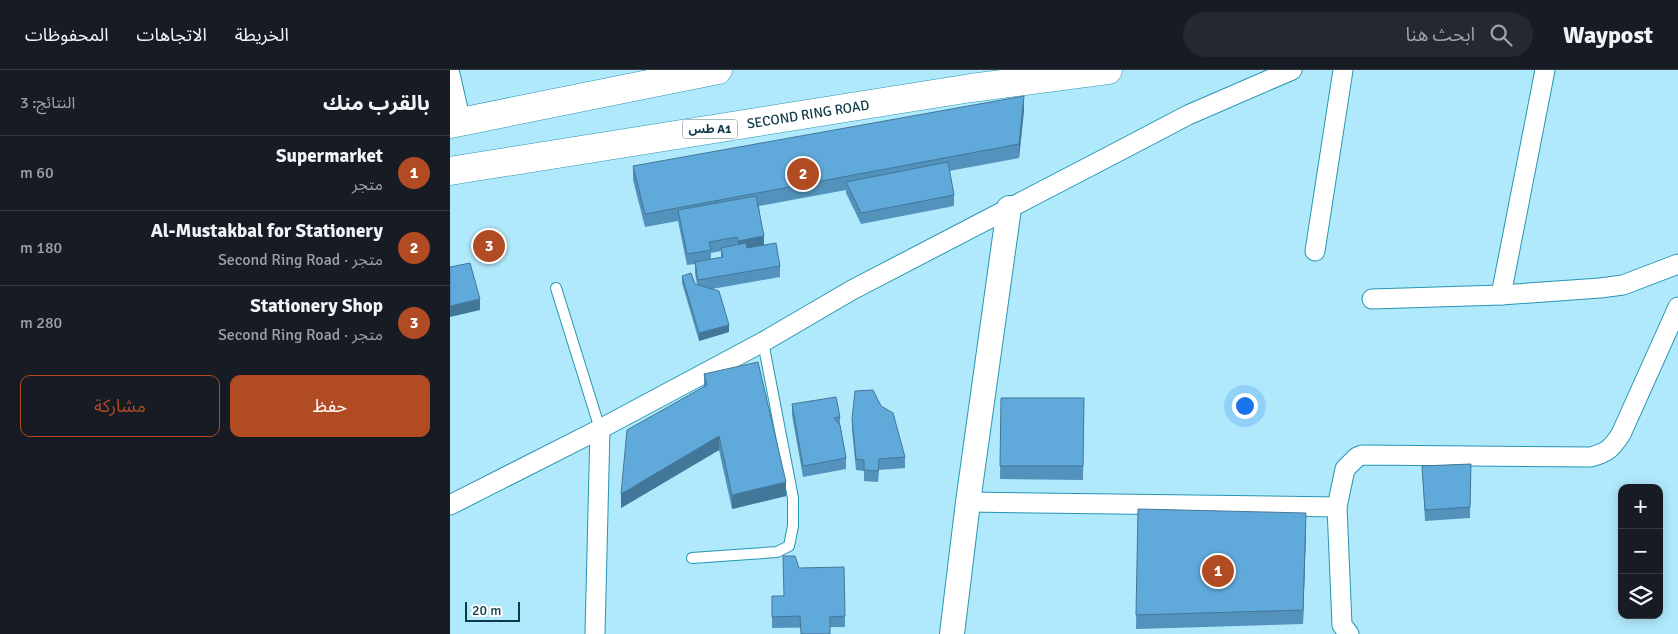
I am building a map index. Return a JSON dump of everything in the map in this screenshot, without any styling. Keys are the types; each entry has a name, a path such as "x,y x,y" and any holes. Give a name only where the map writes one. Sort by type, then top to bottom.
{"highway":[{"path":"456,123 718,70"},
{"path":"450,160 983,70"},
{"name":"SECOND RING ROAD","path":"450,171 961,89 1108,70"}],"street":[{"path":"450,505 600,429 763,342 852,290 1009,208 1188,116 1292,70"},
{"path":"1316,251 1343,70"},
{"path":"1501,295 1545,70"},
{"path":"450,74 456,123"},
{"path":"952,634 968,502 1009,208"},
{"path":"1372,298 1501,295 1580,290 1622,285 1678,264"},
{"path":"1349,634 1342,625 1337,507 1346,469 1357,458 1362,455 1591,457 1606,453 1621,434 1678,307"},
{"path":"595,634 600,429"},
{"path":"968,502 1337,507"}],"lane":[{"path":"556,288 600,429"},
{"path":"692,558 778,552 789,546 793,526 793,498 763,342"}],"building":[{"path":"1024,96 1019,144 645,214 633,166"},
{"path":"948,162 954,195 861,213 846,182"},
{"path":"756,196 764,236 738,241 737,237 709,242 711,250 687,254 678,210"},
{"path":"746,243 747,248 776,243 780,266 698,280 695,262 723,257 721,248"},
{"path":"470,263 480,299 450,306 450,267"},
{"path":"691,273 695,284 719,291 729,325 699,333 682,276"},
{"path":"758,362 786,482 732,495 719,436 621,494 627,430 707,385 704,374"},
{"path":"873,390 881,406 893,413 905,457 879,459 878,471 864,470 864,460 856,459 852,419 855,391"},
{"path":"836,397 840,417 834,418 840,425 846,458 803,466 792,404"},
{"path":"1001,398 1084,398 1083,466 1000,466"},
{"path":"1471,464 1470,507 1425,510 1422,466"},
{"path":"1138,509 1306,513 1303,610 1136,615"},
{"path":"783,556 795,556 799,568 844,567 845,616 830,617 830,634 801,634 800,616 772,617 772,596 784,596"}],"place":[{"name":"Al-Mustakbal for Stationery","path":"803,174"},
{"name":"Stationery Shop","path":"489,246"},
{"name":"Supermarket","path":"1218,571"}]}
